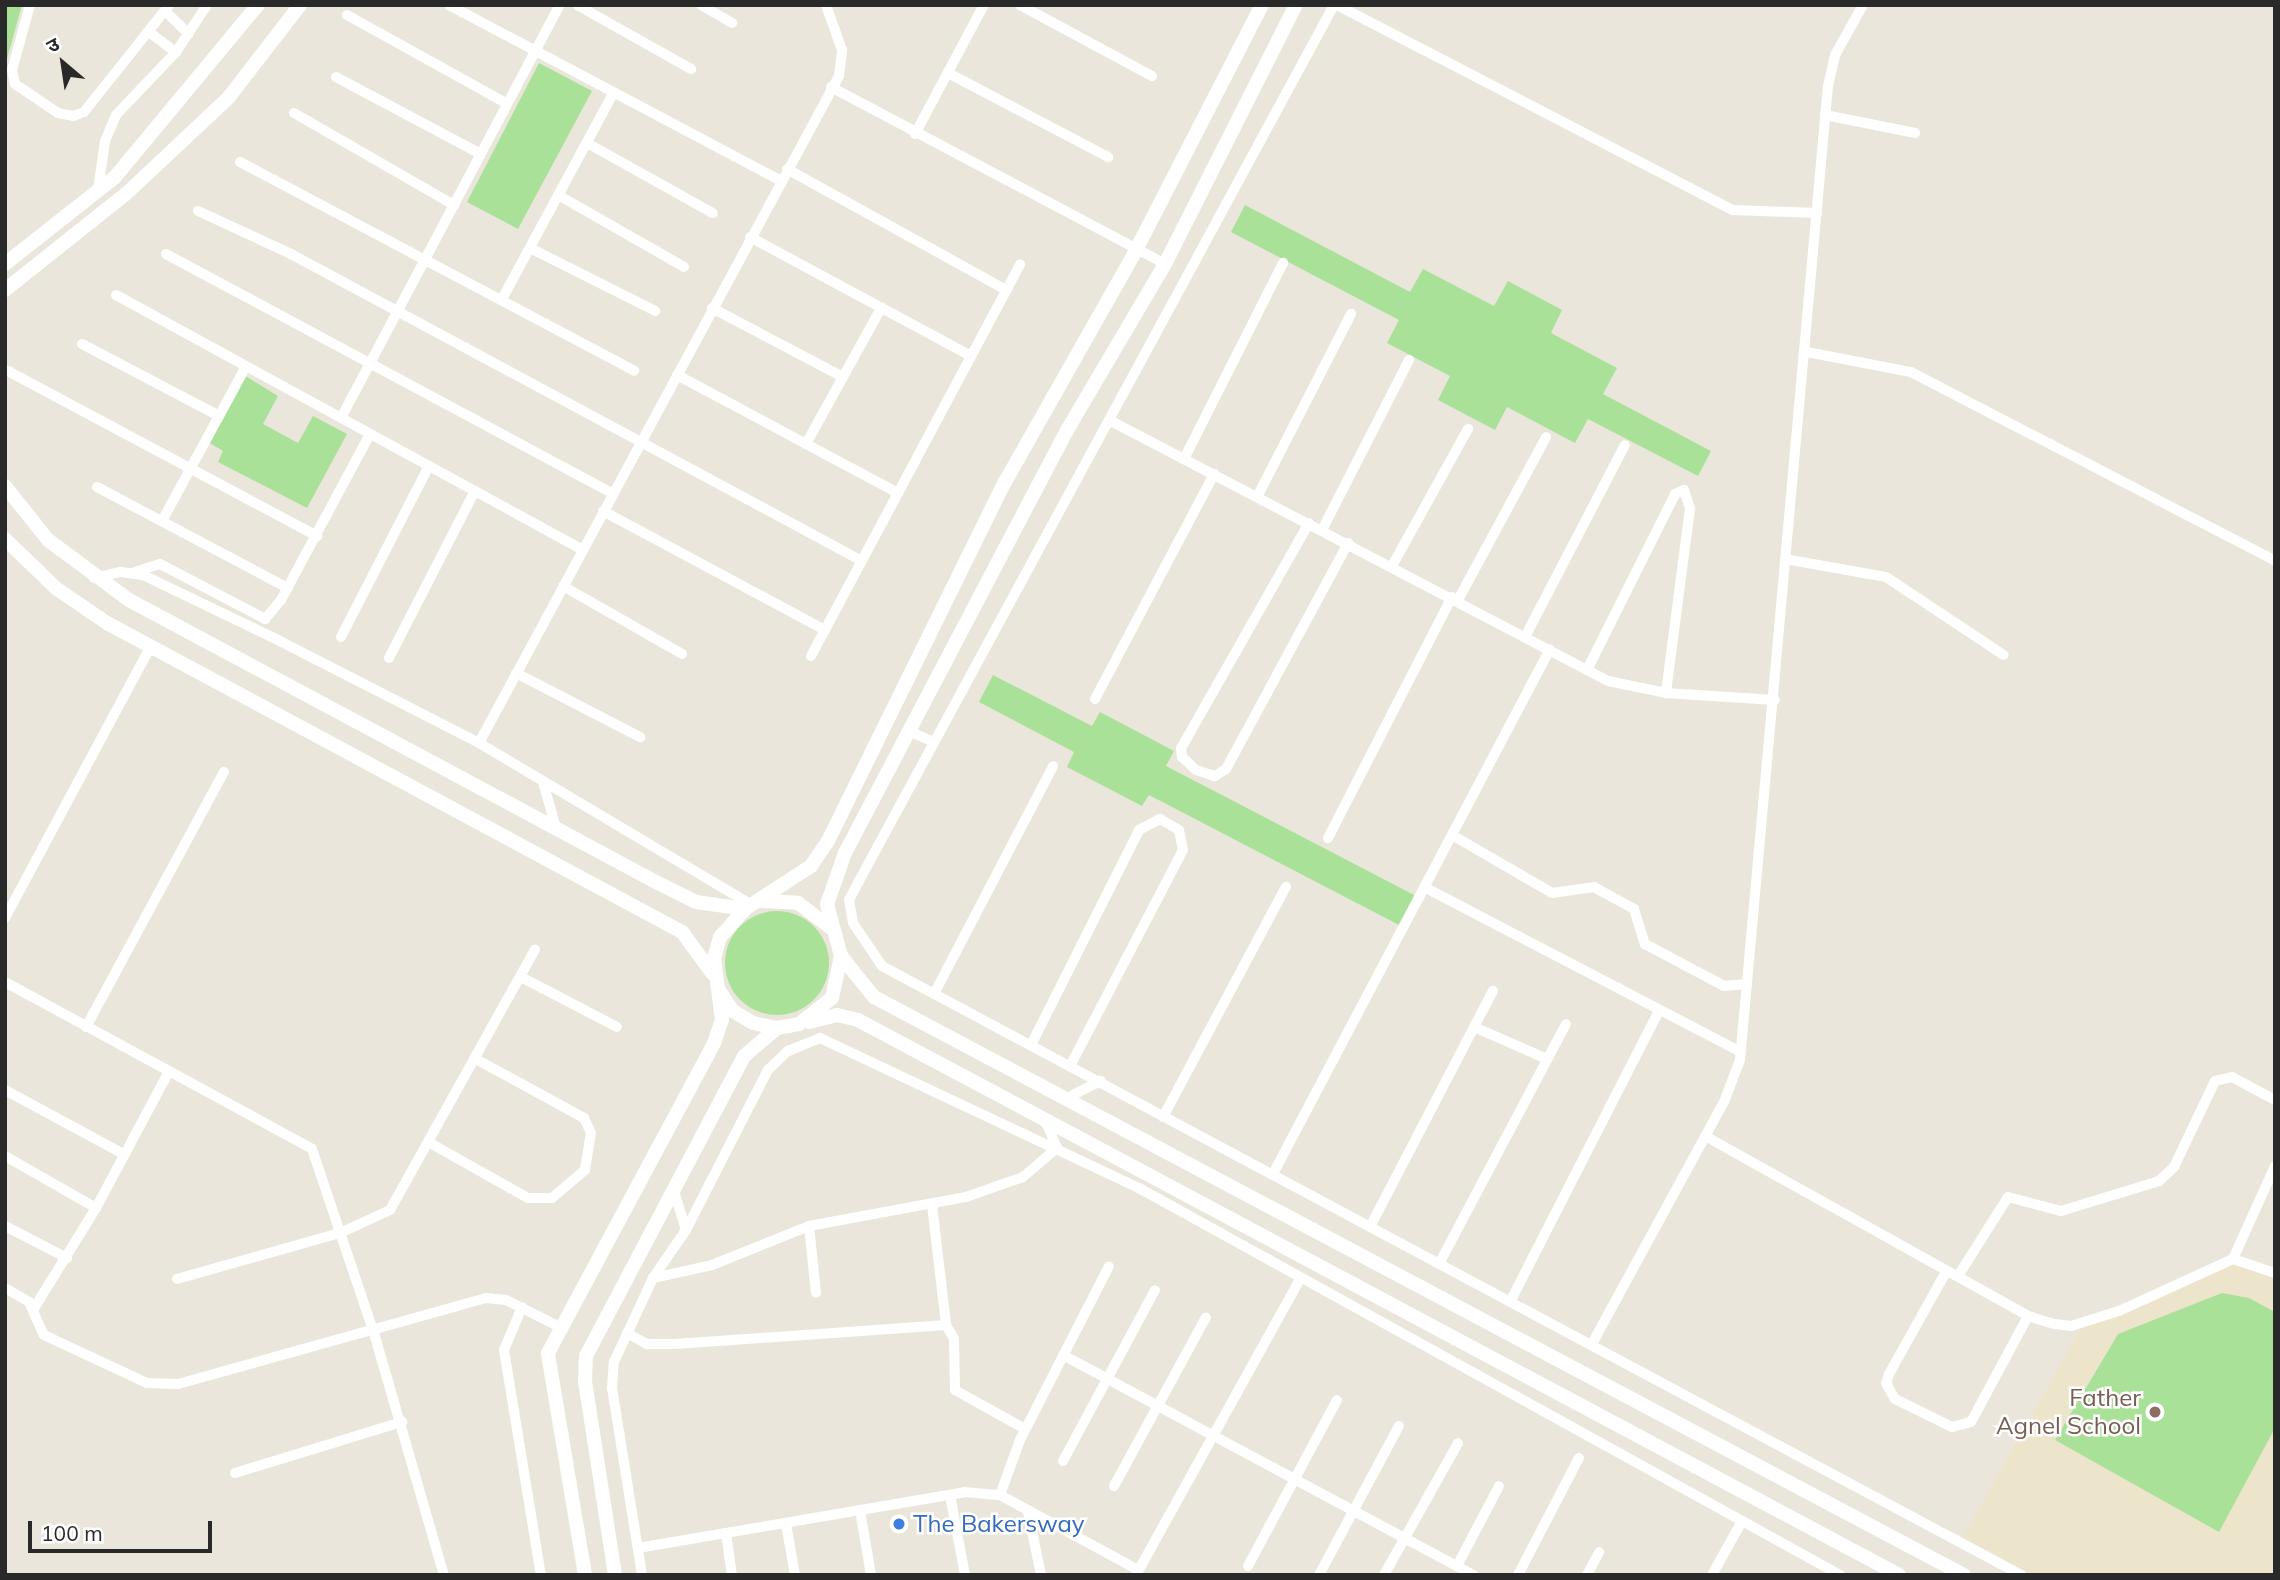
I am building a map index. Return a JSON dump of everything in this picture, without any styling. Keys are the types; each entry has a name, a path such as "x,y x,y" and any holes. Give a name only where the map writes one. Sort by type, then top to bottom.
{"street":[{"path":"30,5 13,78 19,88 65,116 85,112 167,8 189,34"},
{"path":"98,190 105,141 116,115 176,52 208,5"},
{"path":"5,264 98,190 205,75 258,5"},
{"path":"5,290 128,192 229,97 300,5"},
{"path":"449,5 780,181"},
{"path":"341,418 365,365 397,311 560,5"},
{"path":"577,5 691,69"},
{"path":"701,5 732,23"},
{"path":"479,743 843,64 826,5"},
{"path":"915,134 984,5"},
{"path":"1020,5 1152,76"},
{"path":"585,1575 547,1361 558,1326 714,1044 722,1020 717,985 720,937 753,905 811,866 828,841 1005,482 1136,250 1262,5"},
{"path":"1296,5 1165,264 1066,432 835,878 827,904 831,928 841,956 874,997 1964,1575"},
{"path":"1817,213 1733,210 1336,5 849,900 853,923 871,957 934,994 1101,1082 1163,1118 1274,1172 2021,1575"},
{"path":"1592,1342 1705,1136 1741,1052 1775,700 1785,559 1807,352 1825,115 1835,55 1863,5"},
{"path":"347,15 506,103"},
{"path":"149,32 176,52"},
{"path":"948,73 1108,157"},
{"path":"336,77 481,154"},
{"path":"831,87 915,134 1165,264"},
{"path":"502,299 614,92"},
{"path":"294,113 453,205"},
{"path":"1825,115 1915,133"},
{"path":"587,143 713,214"},
{"path":"240,162 634,371"},
{"path":"787,169 1006,290"},
{"path":"558,195 684,267"},
{"path":"198,211 397,311 862,561"},
{"path":"750,237 971,356"},
{"path":"530,248 655,311"},
{"path":"166,254 365,365 612,494"},
{"path":"1184,459 1283,263"},
{"path":"811,656 1020,264"},
{"path":"116,295 583,550"},
{"path":"712,308 843,377"},
{"path":"806,444 881,308"},
{"path":"1257,497 1351,314"},
{"path":"82,344 219,415"},
{"path":"1807,352 1911,372 2275,561"},
{"path":"1322,530 1409,360"},
{"path":"162,521 246,366"},
{"path":"6,370 317,536"},
{"path":"677,375 898,493"},
{"path":"1109,420 1526,635 1608,681 1665,693 1775,700"},
{"path":"1392,566 1468,429"},
{"path":"94,578 135,572 160,564 260,619 272,613 317,536 370,434"},
{"path":"1328,838 1455,598 1546,437"},
{"path":"1526,635 1625,445"},
{"path":"341,636 429,466"},
{"path":"1095,699 1214,474"},
{"path":"5,486 48,540 94,578 556,828 696,902 753,905 798,903 831,928"},
{"path":"97,487 288,588"},
{"path":"1587,670 1675,494 1684,490 1690,508 1665,693"},
{"path":"388,658 475,491"},
{"path":"603,512 825,630"},
{"path":"1309,523 1181,748 1182,757 1196,770 1215,776 1226,769 1348,543"},
{"path":"5,539 57,589 151,646 682,932 733,1011 753,1023 776,1028 837,1015 859,1020 1899,1575"},
{"path":"1785,559 1886,578 2004,655"},
{"path":"135,572 479,743 753,905"},
{"path":"563,586 682,654"},
{"path":"5,918 151,646"},
{"path":"1274,1172 1550,649"},
{"path":"516,673 640,737"},
{"path":"909,731 934,742"},
{"path":"934,994 1053,766"},
{"path":"86,1027 224,772"},
{"path":"543,782 556,828"},
{"path":"1031,1045 1139,830 1160,819 1178,831 1183,850 1070,1066"},
{"path":"1451,835 1552,893 1594,887 1634,909 1645,944 1724,986 1747,984"},
{"path":"1163,1118 1286,887"},
{"path":"1424,887 1741,1052"},
{"path":"177,1279 340,1233 390,1210 430,1143 535,950"},
{"path":"799,1024 832,998 841,956"},
{"path":"521,977 617,1027"},
{"path":"5,982 312,1149 374,1333 444,1575"},
{"path":"1371,1226 1493,991"},
{"path":"1511,1300 1659,1011"},
{"path":"1440,1262 1566,1024"},
{"path":"1474,1027 1548,1059"},
{"path":"615,1575 585,1382 586,1356 744,1056 776,1028"},
{"path":"642,1575 612,1388 614,1362 653,1278 686,1230 768,1070 788,1051 820,1038 1057,1148 1840,1575"},
{"path":"430,1143 528,1198 552,1198 585,1170 591,1143 584,1118 476,1059"},
{"path":"33,1310 96,1208 169,1073"},
{"path":"1958,1276 2008,1197 2061,1211 2159,1181 2174,1167 2215,1081 2232,1077 2275,1100"},
{"path":"1067,1098 1101,1082"},
{"path":"5,1090 125,1155"},
{"path":"1045,1119 1057,1148"},
{"path":"1705,1136 2028,1316 2071,1326 2119,1311 2233,1259 2275,1166"},
{"path":"653,1278 712,1265 809,1226 932,1205 1023,1177 1057,1148"},
{"path":"5,1156 96,1208"},
{"path":"673,1187 686,1230"},
{"path":"932,1205 946,1325 954,1339 955,1390 1025,1429"},
{"path":"5,1226 67,1258"},
{"path":"809,1226 816,1293"},
{"path":"2233,1259 2275,1273"},
{"path":"1000,1495 1025,1429 1109,1266"},
{"path":"1946,1272 1888,1374 1886,1383 1895,1399 1952,1427 1972,1422 2028,1316"},
{"path":"638,1548 950,1495 1000,1495 1137,1573 1300,1279"},
{"path":"5,1287 33,1310 44,1335 147,1383 178,1384 374,1333 486,1298 522,1307 558,1326"},
{"path":"1063,1461 1155,1290"},
{"path":"522,1307 504,1350 541,1575"},
{"path":"1114,1486 1206,1317"},
{"path":"627,1333 647,1343 675,1344 946,1325"},
{"path":"1063,1355 1474,1575"},
{"path":"1248,1566 1336,1400"},
{"path":"235,1473 401,1422"},
{"path":"1319,1575 1399,1426"},
{"path":"1384,1575 1458,1443"},
{"path":"1518,1575 1579,1458"},
{"path":"1457,1566 1499,1486"},
{"path":"950,1495 965,1575"},
{"path":"860,1510 871,1575"},
{"path":"1028,1511 1041,1575"},
{"path":"1712,1575 1742,1521"},
{"path":"786,1524 795,1575"},
{"path":"726,1533 732,1575"},
{"path":"1587,1575 1599,1552"}],"shaded area":[{"name":"Father Agnel School","path":"2232,1264 2275,1279 2275,1575 2033,1575 1963,1537 2082,1326"}],"green space":[{"path":"5,5 22,5 5,66"},
{"path":"539,63 592,91 518,229 467,202"},
{"path":"1245,205 1410,292 1423,269 1494,306 1508,281 1562,310 1551,333 1617,368 1603,394 1711,451 1698,476 1588,419 1575,443 1507,407 1495,430 1438,400 1450,376 1387,343 1399,320 1231,232"},
{"path":"244,375 278,396 263,424 298,443 313,416 347,434 307,508 218,462 223,451 208,442"},
{"path":"993,675 1092,726 1100,712 1174,751 1166,766 1416,896 1401,926 1149,795 1142,806 1067,767 1074,752 979,702"},
{"path":"777,911 797,915 814,926 825,943 829,963 825,983 814,1000 797,1011 777,1015 757,1011 740,1000 729,983 725,963 729,943 740,926 757,915"},
{"path":"2222,1293 2249,1298 2275,1312 2275,1428 2219,1532 2055,1440 2118,1334"}],"place":[{"name":"Father Agnel School","path":"2155,1412"},
{"name":"The Bakersway","path":"899,1524"}]}
